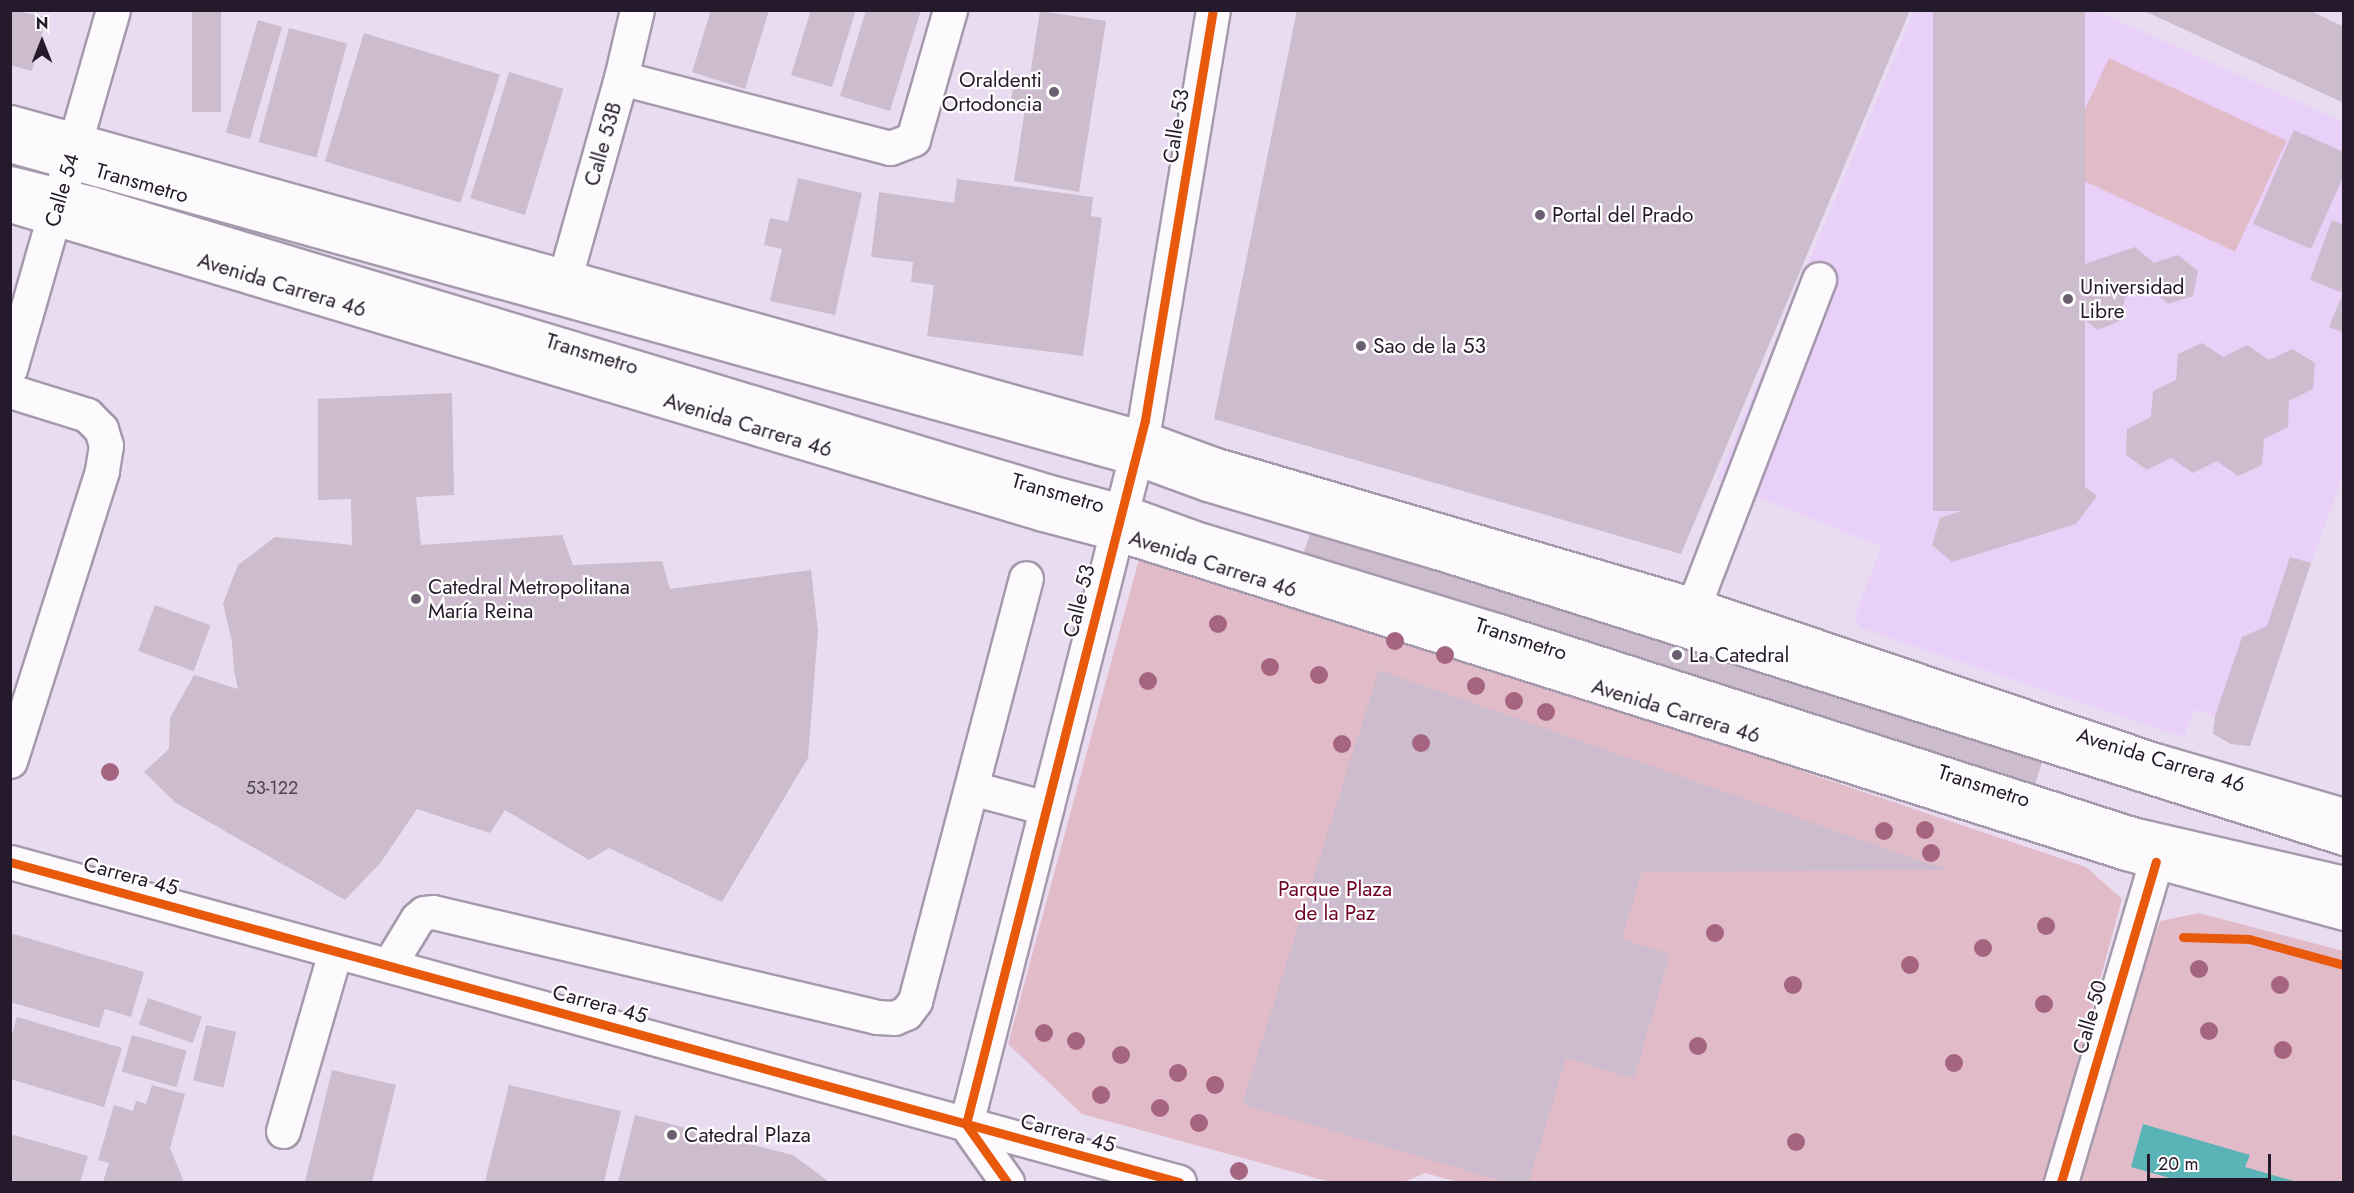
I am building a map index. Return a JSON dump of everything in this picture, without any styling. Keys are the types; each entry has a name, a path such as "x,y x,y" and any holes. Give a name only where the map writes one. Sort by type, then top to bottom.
{"main road":[{"name":"Calle 54","path":"10,369 113,10"},
{"name":"Calle 53B","path":"565,277 621,78 637,10"},
{"path":"621,78 890,148 913,139 950,10"},
{"name":"Calle 53","path":"966,1124 1138,448 1213,10"},
{"name":"Avenida Carrera 46","path":"10,122 73,151 565,277 1138,448 1213,464 1694,605 2158,761 2338,812"},
{"name":"Transmetro","path":"10,145 73,151 1138,448 1207,484 1448,556 2343,838"},
{"path":"10,183 57,207"},
{"name":"Avenida Carrera 46","path":"10,205 57,207 1043,514 1118,522 2156,862 2343,915"},
{"path":"1694,605 1819,279"},
{"path":"10,392 87,415 101,429 106,445 102,471 10,761"},
{"name":"Transmetro","path":"1118,522 1192,537 1499,631 2133,834 2343,883"},
{"path":"389,965 417,919 424,913 433,912 877,1017 894,1018 906,1013 915,1001 1026,579"},
{"path":"972,788 1046,808"},
{"name":"Carrera 45","path":"10,862 1179,1182"},
{"name":"Calle 50","path":"2061,1182 2156,862"},
{"path":"283,1131 335,952"},
{"path":"966,1124 1007,1182"}],"shaded area":[{"name":"Universidad Libre","path":"1914,11 2097,11 2343,122 2343,476 2311,563 2250,746 2231,744 2215,716 2194,710 2184,735 2177,735 1861,628 1857,623 1856,614 1881,547 1717,480"},
{"path":"2143,1124 2250,1155 2245,1167 2297,1182 2184,1182 2131,1167"}],"green space":[{"path":"2109,58 2287,141 2235,251 2057,169"},
{"name":"Parque Plaza de la Paz","path":"1142,548 2086,867 2122,899 2045,1182 1458,1182 1425,1173 1404,1182 1330,1182 1082,1114 1008,1044"},
{"path":"2199,913 2343,951 2343,1182 2078,1182 2090,1100 2160,921"}],"building":[{"path":"10,10 46,17 32,71 10,65"},
{"path":"192,10 221,10 221,112 192,112"},
{"path":"711,10 769,10 745,89 692,72"},
{"path":"811,10 856,10 832,87 791,75"},
{"path":"866,10 921,10 890,111 840,96"},
{"name":"Portal del Prado","path":"1297,10 1910,10 1681,554 1214,419"},
{"path":"1933,10 2085,10 2085,511 1933,511"},
{"path":"2142,10 2309,10 2344,27 2344,103"},
{"name":"Oraldenti Ortodoncia","path":"1040,11 1106,21 1079,192 1014,181 1025,109 1010,107 1015,74 1030,76"},
{"path":"258,20 282,27 250,139 226,132"},
{"path":"289,28 347,44 316,158 258,142"},
{"path":"364,33 500,75 461,203 325,161"},
{"path":"509,72 564,89 525,215 470,198"},
{"path":"2294,130 2344,152 2344,175 2311,249 2253,224"},
{"path":"798,178 862,193 835,315 770,301 782,249 764,245 770,218 788,222"},
{"path":"957,179 1093,197 1091,216 1102,218 1083,356 927,336 934,285 911,282 913,262 871,257 879,192 954,203"},
{"path":"2332,220 2344,225 2344,333 2329,327 2343,293 2310,280"},
{"path":"2135,247 2154,263 2178,255 2198,271 2193,296 2168,304 2149,288 2125,297 2120,321 2097,330 2077,313 2053,321 2048,346 2025,355 2005,338 2010,313 2034,305 2038,280"},
{"path":"2202,343 2223,357 2247,345 2269,360 2292,349 2315,363 2313,389 2289,401 2288,427 2264,439 2262,465 2238,476 2217,461 2193,473 2171,458 2147,470 2126,455 2127,429 2151,417 2153,391 2176,380 2178,354"},
{"path":"452,393 454,495 416,497 421,545 562,535 573,565 662,561 670,589 811,570 818,631 808,758 722,902 609,848 589,860 505,810 490,833 417,809 381,862 345,900 176,803 144,772 169,749 170,718 194,675 238,689 232,642 223,603 238,565 275,537 352,545 351,499 318,500 318,399"},
{"path":"2057,467 2097,496 2076,524 1952,562 1932,545 1940,518 1961,511 1966,492"},
{"name":"La Catedral","path":"1315,518 2044,755 2031,797 1301,560"},
{"path":"2290,557 2311,563 2250,746 2231,744 2213,734 2215,716 2242,637 2267,626"},
{"path":"155,605 210,625 194,671 138,651"},
{"path":"1379,670 1949,870 1642,872 1622,939 1670,954 1634,1079 1566,1058 1529,1182 1505,1182 1242,1104"},
{"path":"10,933 144,972 131,1017 105,1009 99,1028 10,1002"},
{"path":"148,998 202,1017 193,1043 139,1024"},
{"path":"17,1017 122,1048 104,1107 10,1079 10,1041"},
{"path":"206,1025 236,1032 223,1088 193,1081"},
{"path":"132,1035 187,1051 176,1087 122,1072"},
{"path":"332,1070 396,1085 372,1182 305,1182"},
{"path":"152,1085 185,1094 170,1148 184,1182 103,1182 109,1163 98,1160 114,1105 133,1111 136,1101 146,1104"},
{"path":"509,1085 621,1111 604,1182 485,1182"},
{"name":"Catedral Plaza","path":"635,1115 793,1155 829,1182 618,1182"},
{"path":"10,1134 88,1156 80,1182 10,1182"}],"cycle path":[{"path":"1007,1182 966,1124 1145,420 1213,10"},
{"path":"10,862 1179,1182"},
{"path":"2061,1182 2156,862"},
{"path":"2183,937 2249,939 2344,965"}],"place":[{"name":"Oraldenti Ortodoncia","path":"1054,92"},
{"name":"Portal del Prado","path":"1540,215"},
{"name":"Universidad Libre","path":"2068,299"},
{"name":"Sao de la 53","path":"1361,346"},
{"name":"Catedral Metropolitana María Reina","path":"416,599"},
{"name":"La Catedral","path":"1677,655"},
{"name":"Catedral Plaza","path":"672,1135"}]}
